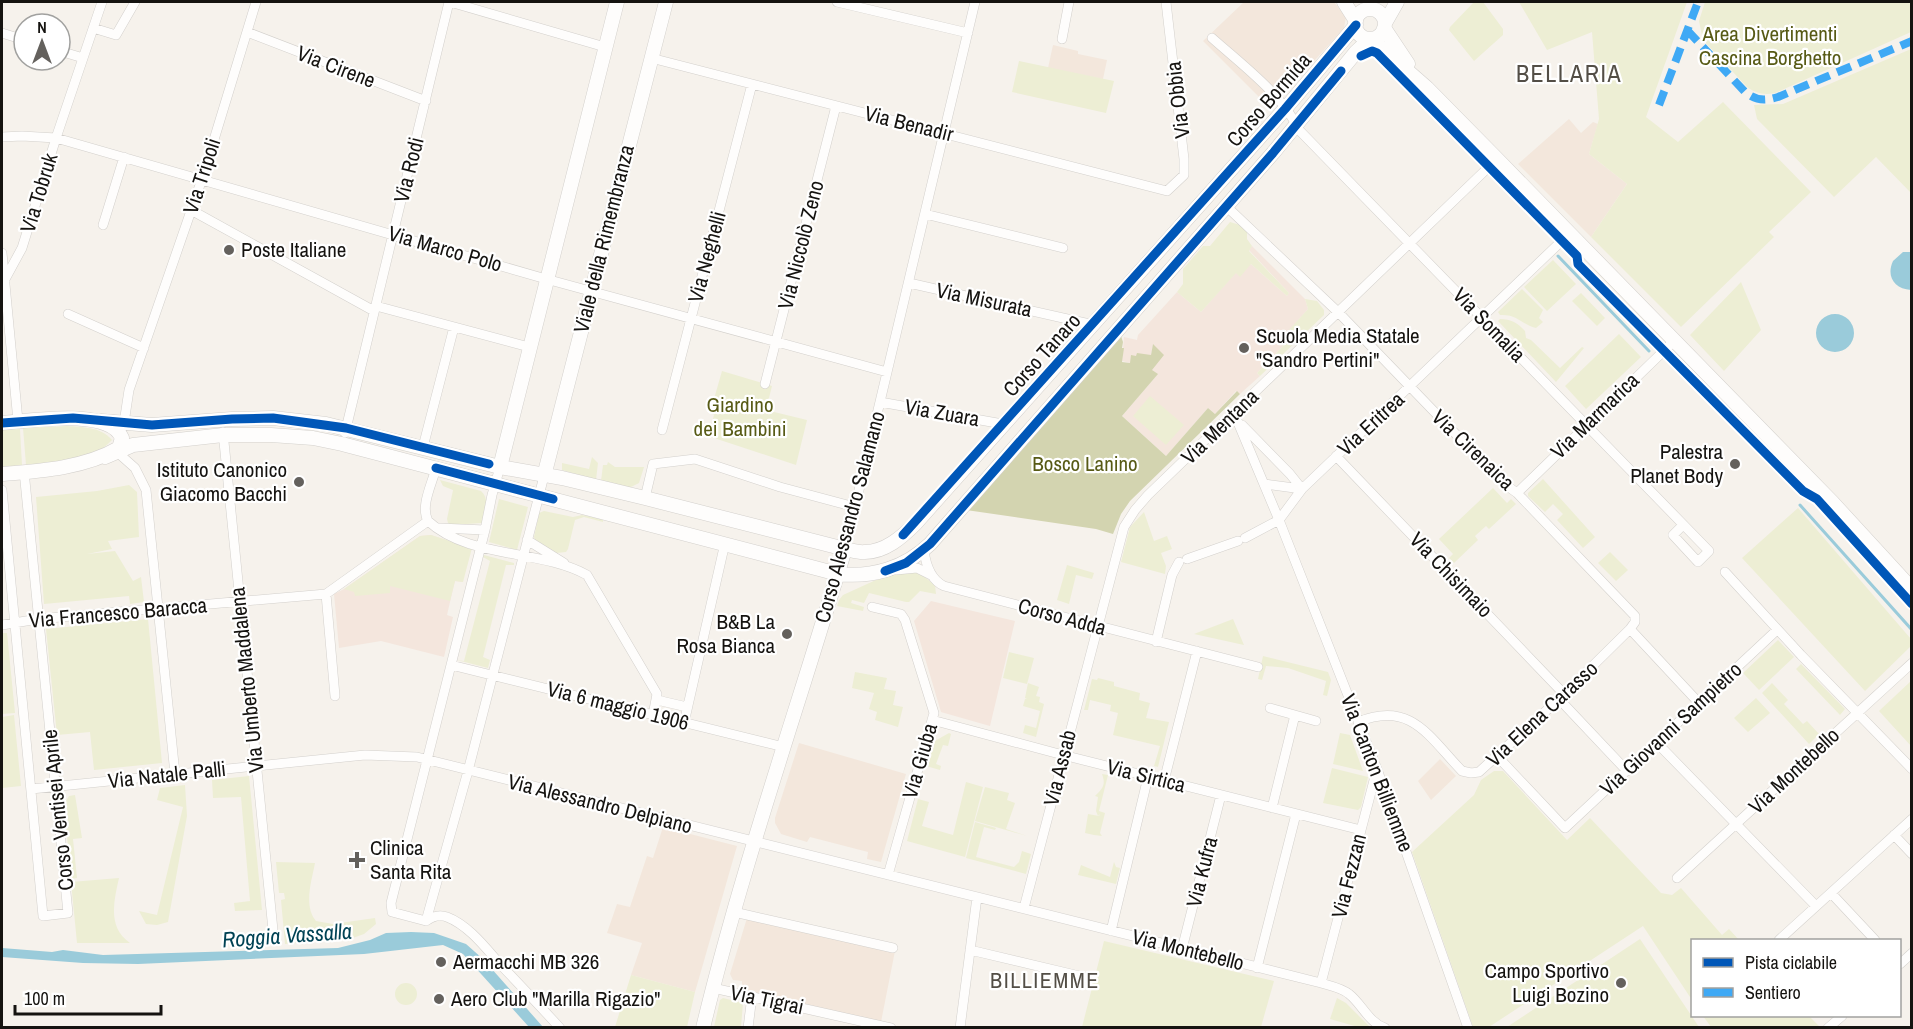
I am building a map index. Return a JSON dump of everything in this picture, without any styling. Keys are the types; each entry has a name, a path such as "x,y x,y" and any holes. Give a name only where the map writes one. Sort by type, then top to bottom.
{"main road":[{"path":"500,467 617,2"},
{"name":"Viale della Rimembranza","path":"544,476 666,2"},
{"path":"1344,2 1361,36 1370,39 1427,88 1833,503 1911,588"},
{"path":"1356,23 1364,7 1382,2"},
{"path":"1370,39 1380,35 1397,2"},
{"path":"1364,7 1379,13 1399,52 1427,88"},
{"name":"Corso Bormida","path":"1207,197 1285,109 1356,23"},
{"name":"Corso Bormida","path":"1224,208 1356,52 1370,39"},
{"name":"Corso Tanaro","path":"2,423 73,418 152,425 273,418 346,428 500,467 562,478 845,549 865,552 880,549 899,539 1207,197"},
{"name":"Corso Tanaro","path":"2,474 68,467 156,441 223,435 313,438 436,468 838,574 855,576 885,571 906,563 924,551 1224,208"},
{"path":"100,421 117,429 122,438 119,448 111,454"},
{"name":"Corso Alessandro Salamano","path":"703,1028 734,912 845,549"}],"street":[{"name":"Via Tobruk","path":"4,280 22,248 102,2"},
{"path":"93,28 116,35 135,2"},
{"name":"Via Tripoli","path":"123,423 129,390 202,179 256,2"},
{"path":"449,2 605,47"},
{"name":"Via Rodi","path":"342,444 449,2"},
{"path":"837,2 968,33"},
{"name":"Corso Alessandro Salamano","path":"845,549 975,2"},
{"path":"1062,39 1070,2"},
{"name":"Via Obbia","path":"1166,2 1184,159 1184,175 1167,190"},
{"name":"Via Cirene","path":"247,32 426,101"},
{"path":"1212,38 1285,109"},
{"path":"72,55 82,58"},
{"name":"Via Benadir","path":"651,58 1167,190"},
{"name":"Via Neghelli","path":"662,430 752,84"},
{"name":"Via Niccolò Zeno","path":"765,384 836,105"},
{"name":"Corso Bormida","path":"1285,109 1296,125"},
{"name":"Via Somalia","path":"1296,125 1709,551 1698,561 1673,535 1683,525"},
{"name":"Via Marco Polo","path":"2,138 31,136 56,138 546,279 887,372"},
{"path":"103,225 124,157"},
{"name":"Via Mentana","path":"1097,627 1124,527 1135,510 1497,159"},
{"name":"Via Cirenaica","path":"1224,208 1339,313 1503,483 1517,493 1633,612 1635,622 1630,629"},
{"path":"191,210 375,309 529,347"},
{"path":"925,214 1063,248"},
{"name":"Via Eritrea","path":"1302,489 1570,233"},
{"path":"2,253 18,422"},
{"name":"Via Misurata","path":"909,283 1094,325"},
{"path":"68,314 144,348"},
{"path":"423,447 454,327"},
{"name":"Via Marmarica","path":"1517,493 1674,341"},
{"name":"Via Zuara","path":"880,402 1003,426"},
{"name":"Via Canton Billiemme","path":"1234,413 1279,520 1377,769 1468,1028"},
{"name":"Via Umberto Maddalena","path":"221,420 274,940"},
{"name":"Via Canton Billiemme","path":"1240,424 1302,489"},
{"path":"111,454 135,468 146,490 175,774"},
{"name":"Via Chisimaio","path":"1336,456 1562,697 1627,771"},
{"path":"645,498 653,464 694,459 780,487 855,507"},
{"path":"426,921 392,912 391,903 500,467"},
{"path":"436,468 425,507 425,516 437,528 448,535 480,547 568,566"},
{"name":"Corso Ventisei Aprile","path":"2,490 43,916 68,913 24,471"},
{"path":"426,921 468,771 544,476"},
{"path":"1156,642 1172,575 1183,560 1242,539 1279,520 1302,489 1264,484"},
{"path":"335,696 326,594 428,521"},
{"path":"437,528 485,530"},
{"path":"527,540 586,575 657,694 653,715"},
{"path":"684,723 725,543"},
{"path":"924,551 931,575"},
{"name":"Corso Adda","path":"885,571 916,568 931,575 938,584 944,586 1258,667"},
{"path":"1725,572 1777,630 1911,769"},
{"name":"Via Francesco Baracca","path":"2,625 38,619 326,594"},
{"name":"Via Giuba","path":"872,607 901,615 905,620 934,713 888,875"},
{"name":"Via Assab","path":"1024,908 1097,627"},
{"path":"1630,629 1699,703"},
{"name":"Via Elena Carasso","path":"1358,722 1381,715 1410,720 1462,771 1479,772 1562,697 1630,629"},
{"name":"Via Giovanni Sampietro","path":"1497,756 1565,828 1777,630"},
{"path":"1164,781 1197,651"},
{"name":"Via Montebello","path":"1677,878 1911,663"},
{"name":"Via 6 maggio 1906","path":"451,665 784,747"},
{"path":"657,700 687,707"},
{"path":"1270,708 1316,721"},
{"path":"1272,808 1295,715"},
{"name":"Via Sirtica","path":"932,720 1361,830"},
{"path":"1657,743 1816,906"},
{"name":"Via Natale Palli","path":"31,789 365,755 398,755 446,765"},
{"name":"Via Alessandro Delpiano","path":"446,765 755,842"},
{"name":"Via Fezzan","path":"1322,983 1377,769"},
{"path":"1111,931 1148,777"},
{"name":"Via Kufra","path":"1182,949 1221,795"},
{"path":"1257,968 1296,814"},
{"path":"1780,939 1911,819"},
{"path":"1894,835 1911,854"},
{"name":"Via Montebello","path":"755,842 1322,983 1352,995 1368,1017 1385,1028"},
{"path":"1831,893 1874,939"},
{"path":"960,1028 977,897"},
{"path":"734,912 893,948"},
{"path":"426,921 433,916 448,917 476,938 560,1028"},
{"path":"970,950 1088,978"},
{"name":"Via Tigrai","path":"712,988 891,1028"},
{"path":"748,1028 752,996"},
{"path":"1828,1028 1841,1017"}],"shaded area":[{"path":"1244,2 1334,2 1346,17 1344,28 1272,110 1203,41"},
{"path":"1053,45 1078,51 1078,54 1107,60 1103,79 1048,68"},
{"path":"1569,119 1581,133 1593,122 1598,124 1589,154 1627,184 1591,237 1518,164"},
{"path":"1252,246 1305,299 1308,309 1279,342 1283,346 1257,373 1260,376 1240,394 1236,391 1215,414 1208,408 1166,456 1122,416 1157,375 1152,371 1153,344 1151,355 1136,356 1130,363 1122,361 1124,337 1137,340 1138,335 1177,292 1201,312 1236,272 1251,264 1287,296 1289,293 1249,250"},
{"path":"431,535 446,540 463,582 455,581 447,615 453,617 444,657 381,641 339,648 334,594 420,536"},
{"path":"931,601 1015,621 990,726 941,712 914,621"},
{"path":"799,743 906,774 881,862 867,859 868,852 810,837 807,842 781,834 775,818"},
{"path":"1440,759 1456,776 1431,800 1418,781"},
{"path":"663,827 737,846 695,992 631,975 642,943 607,933 617,904 630,907 647,856 653,858"},
{"path":"747,918 895,951 881,1022 742,989 742,981 733,980 730,974"}],"green space":[{"path":"1474,2 1483,2 1503,29 1503,35 1474,61 1449,30"},
{"path":"1519,2 1687,2 1646,117 1678,142 1723,102 1811,192 1769,232 1774,237 1681,327 1591,237 1627,184 1589,154 1599,119 1592,32 1547,50"},
{"name":"Area Divertimenti Cascina Borghetto","path":"1705,2 1911,2 1911,32 1775,93 1767,94 1747,87 1703,40 1699,21"},
{"path":"1911,49 1911,193 1876,157 1834,197 1757,119 1754,105 1783,104"},
{"path":"1019,61 1114,81 1106,113 1012,92"},
{"path":"1230,222 1240,225 1247,232 1247,239 1252,246 1249,251 1289,293 1287,296 1251,264 1240,277 1236,273 1201,312 1177,292 1183,284 1183,269 1203,246 1210,246"},
{"path":"1553,260 1576,284 1547,311 1524,287"},
{"path":"1741,282 1761,330 1724,371 1690,335"},
{"path":"1522,289 1543,310 1539,318 1543,322 1536,328 1511,316 1500,315 1498,312"},
{"path":"1581,293 1605,318 1597,326 1572,301"},
{"path":"1305,299 1317,301 1324,310 1324,315 1260,376 1257,373 1283,346 1278,342 1308,309"},
{"path":"1500,319 1520,326 1525,331 1526,338 1531,340 1560,368 1582,347 1584,348 1556,382 1498,321"},
{"path":"1619,334 1641,357 1586,409 1565,386"},
{"name":"Bosco Lanino","path":"1121,336 1122,348 1124,348 1122,362 1130,363 1131,355 1136,356 1137,353 1151,355 1153,344 1164,355 1152,370 1158,374 1122,416 1166,456 1208,408 1215,414 1237,391 1240,394 1130,501 1121,514 1113,534 1096,529 966,510"},
{"name":"Giardino dei Bambini","path":"722,371 772,386 766,410 807,420 796,465 708,438 714,415 710,413"},
{"path":"1150,396 1184,425 1166,445 1133,416"},
{"path":"67,426 97,430 112,440 104,447 84,457 26,465 23,428"},
{"path":"20,429 22,465 2,467 2,430"},
{"path":"592,457 598,463 596,480 562,470 562,463 589,469"},
{"path":"608,462 615,467 644,467 639,483 629,488 601,481 603,465 607,465"},
{"path":"1543,479 1595,537 1583,548 1557,520 1563,514 1553,504 1545,512 1528,496 1528,493"},
{"path":"440,480 481,491 486,498 482,523 451,525 448,523 453,490 443,486"},
{"path":"129,485 137,492 139,537 108,541 112,549 87,554 115,551 133,581 141,577 144,602 130,604 129,596 44,604 36,497 97,491"},
{"path":"1493,488 1507,503 1511,499 1516,504 1489,529 1486,526 1475,536 1478,540 1454,563 1449,558 1453,554 1439,539"},
{"path":"499,499 528,507 517,550 489,542"},
{"path":"1798,508 1911,639 1911,646 1865,691 1742,558"},
{"path":"544,511 573,517 582,515 603,519 603,522 584,517 575,520 568,549 566,552 556,553 535,540 534,537 539,513"},
{"path":"1144,512 1154,541 1167,536 1172,549 1161,553 1166,566 1165,574 1121,562 1130,527"},
{"path":"431,535 472,548 463,582 455,581 450,601 390,586 390,593 355,596 354,592 344,589 420,536"},
{"path":"1610,552 1628,570 1616,581 1598,563"},
{"path":"484,555 514,563 514,565 506,565 483,657 490,660 488,668 457,660 464,661 490,561 483,557"},
{"path":"1067,565 1094,573 1092,579 1076,575 1069,604 1057,600"},
{"path":"918,572 935,585 936,594 920,591 909,602 906,602 869,593 864,603 852,600 851,603 864,607 863,611 837,606 843,595 889,574"},
{"path":"148,619 162,763 94,770 90,732 57,735 46,629"},
{"path":"1233,619 1244,645 1194,634"},
{"path":"2,633 7,633 15,713 2,714"},
{"path":"1778,640 1794,657 1759,690 1743,673"},
{"path":"1009,652 1034,658 1027,684 1003,678"},
{"path":"1263,656 1328,672 1331,680 1327,696 1323,695 1326,681 1288,668 1266,666 1262,680 1258,679"},
{"path":"1801,664 1845,709 1840,715 1796,669"},
{"path":"855,672 887,678 884,689 896,691 893,705 903,707 898,727 875,720 877,712 869,709 874,693 852,688"},
{"path":"1098,678 1114,682 1114,686 1140,693 1139,700 1150,703 1146,718 1169,722 1158,767 1154,766 1160,746 1113,735 1118,713 1110,711 1111,705 1090,700 1088,710 1084,710 1092,679 1097,680"},
{"path":"1911,681 1911,746 1879,711"},
{"path":"1028,683 1039,687 1036,696 1040,697 1039,702 1044,704 1036,737 1023,733 1025,725 1036,728 1040,711 1023,706 1027,699 1025,698"},
{"path":"1772,683 1788,700 1784,704 1803,724 1807,721 1819,734 1809,744 1762,693"},
{"path":"1756,698 1770,713 1748,732 1734,718"},
{"path":"14,715 21,786 2,788 2,717"},
{"path":"1340,733 1350,735 1363,771 1333,764"},
{"path":"951,734 948,746 943,745 936,764 941,766 940,770 926,766 933,742"},
{"path":"1332,768 1368,777 1361,807 1358,810 1323,803"},
{"path":"1494,771 1503,771 1567,840 1590,818 1661,893 1672,895 1681,888 1722,935 1729,929 1738,939 1691,939 1691,998 1643,926 1489,1027 1473,1027 1412,852 1474,795 1481,780"},
{"path":"1102,774 1108,775 1099,811 1105,813 1100,833 1102,836 1085,833 1088,814 1098,816 1096,811 1098,797 1095,796 1103,786"},
{"path":"249,776 262,910 235,911 234,903 250,901 241,797 213,798 212,780"},
{"path":"966,782 983,787 965,857 907,841 918,799 929,802 922,826 953,835"},
{"path":"185,785 187,816 168,922 157,925 146,924 139,911 157,915 183,807 157,800 160,788"},
{"path":"985,787 1009,793 1007,800 1015,803 1006,829 1027,836 975,821"},
{"path":"75,795 82,838 73,839 77,878 71,879 64,804 69,796"},
{"path":"975,822 996,828 995,830 984,827 976,857 1014,867 1019,862 1022,851 1031,854 1026,874 966,858"},
{"path":"276,862 315,863 309,901 316,921 333,924 375,918 376,924 364,934 350,939 285,944 281,900 285,899 284,893 279,893"},
{"path":"1114,862 1116,867 1120,868 1116,884 1078,875 1081,865 1110,877"},
{"path":"119,878 114,904 115,921 123,937 130,943 77,943 71,882"},
{"name":"Campo Sportivo Luigi Bozino","path":"1640,939 1699,1027 1507,1027"},
{"path":"1104,941 1274,981 1261,1027 1082,1027"},
{"path":"631,975 695,992 687,1027 615,1027"},
{"path":"406,983 414,986 417,994 414,1002 406,1005 398,1002 395,994 398,986"},
{"path":"723,998 743,1003 741,1027 714,1027 720,1000"},
{"path":"1337,998 1346,1003 1370,1027 1358,1027 1330,1019"},
{"path":"1704,1017 1810,1017 1820,1027 1711,1027"}],"water":[{"path":"1903,252 1911,252 1911,290 1900,287 1891,277 1893,261"},
{"path":"1835,314 1849,319 1854,333 1849,347 1835,352 1821,347 1816,333 1821,319"},
{"path":"386,933 434,933 466,944 483,959 543,1027 529,1027 463,954 443,945 364,954 138,964 83,963 2,957 2,948 52,952 63,950 103,955 338,948 370,940"}],"waterway":[{"path":"1558,256 1649,351"},
{"path":"1800,505 1912,630"}],"marked path":[{"path":"1659,105 1698,2"},
{"path":"1687,30 1745,92 1761,99 1778,97 1912,41"}],"cycle path":[{"path":"903,535 1285,109 1356,25"},
{"path":"1361,56 1372,51 1377,53 1577,256 1578,264 1803,491 1817,499 1912,604"},
{"path":"885,571 906,563 930,544 1273,153 1341,71"},
{"path":"2,423 73,418 152,425 273,418 346,428 489,464"},
{"path":"436,468 553,499"}],"place":[{"name":"Poste Italiane","path":"229,250"},
{"name":"Scuola Media Statale \"Sandro Pertini\"","path":"1244,348"},
{"name":"Palestra Planet Body","path":"1735,464"},
{"name":"Istituto Canonico Giacomo Bacchi","path":"299,482"},
{"name":"B&B La Rosa Bianca","path":"787,634"},
{"name":"Clinica Santa Rita","path":"357,860"},
{"name":"Aermacchi MB 326","path":"441,962"},
{"name":"Campo Sportivo Luigi Bozino","path":"1621,983"},
{"name":"Aero Club \"Marilla Rigazio\"","path":"439,999"}],"district":[{"name":"BELLARIA","path":"1569,74"},
{"name":"BILLIEMME","path":"1045,980"}],"water label":[{"name":"Roggia Vassalla","path":"287,935"}]}
